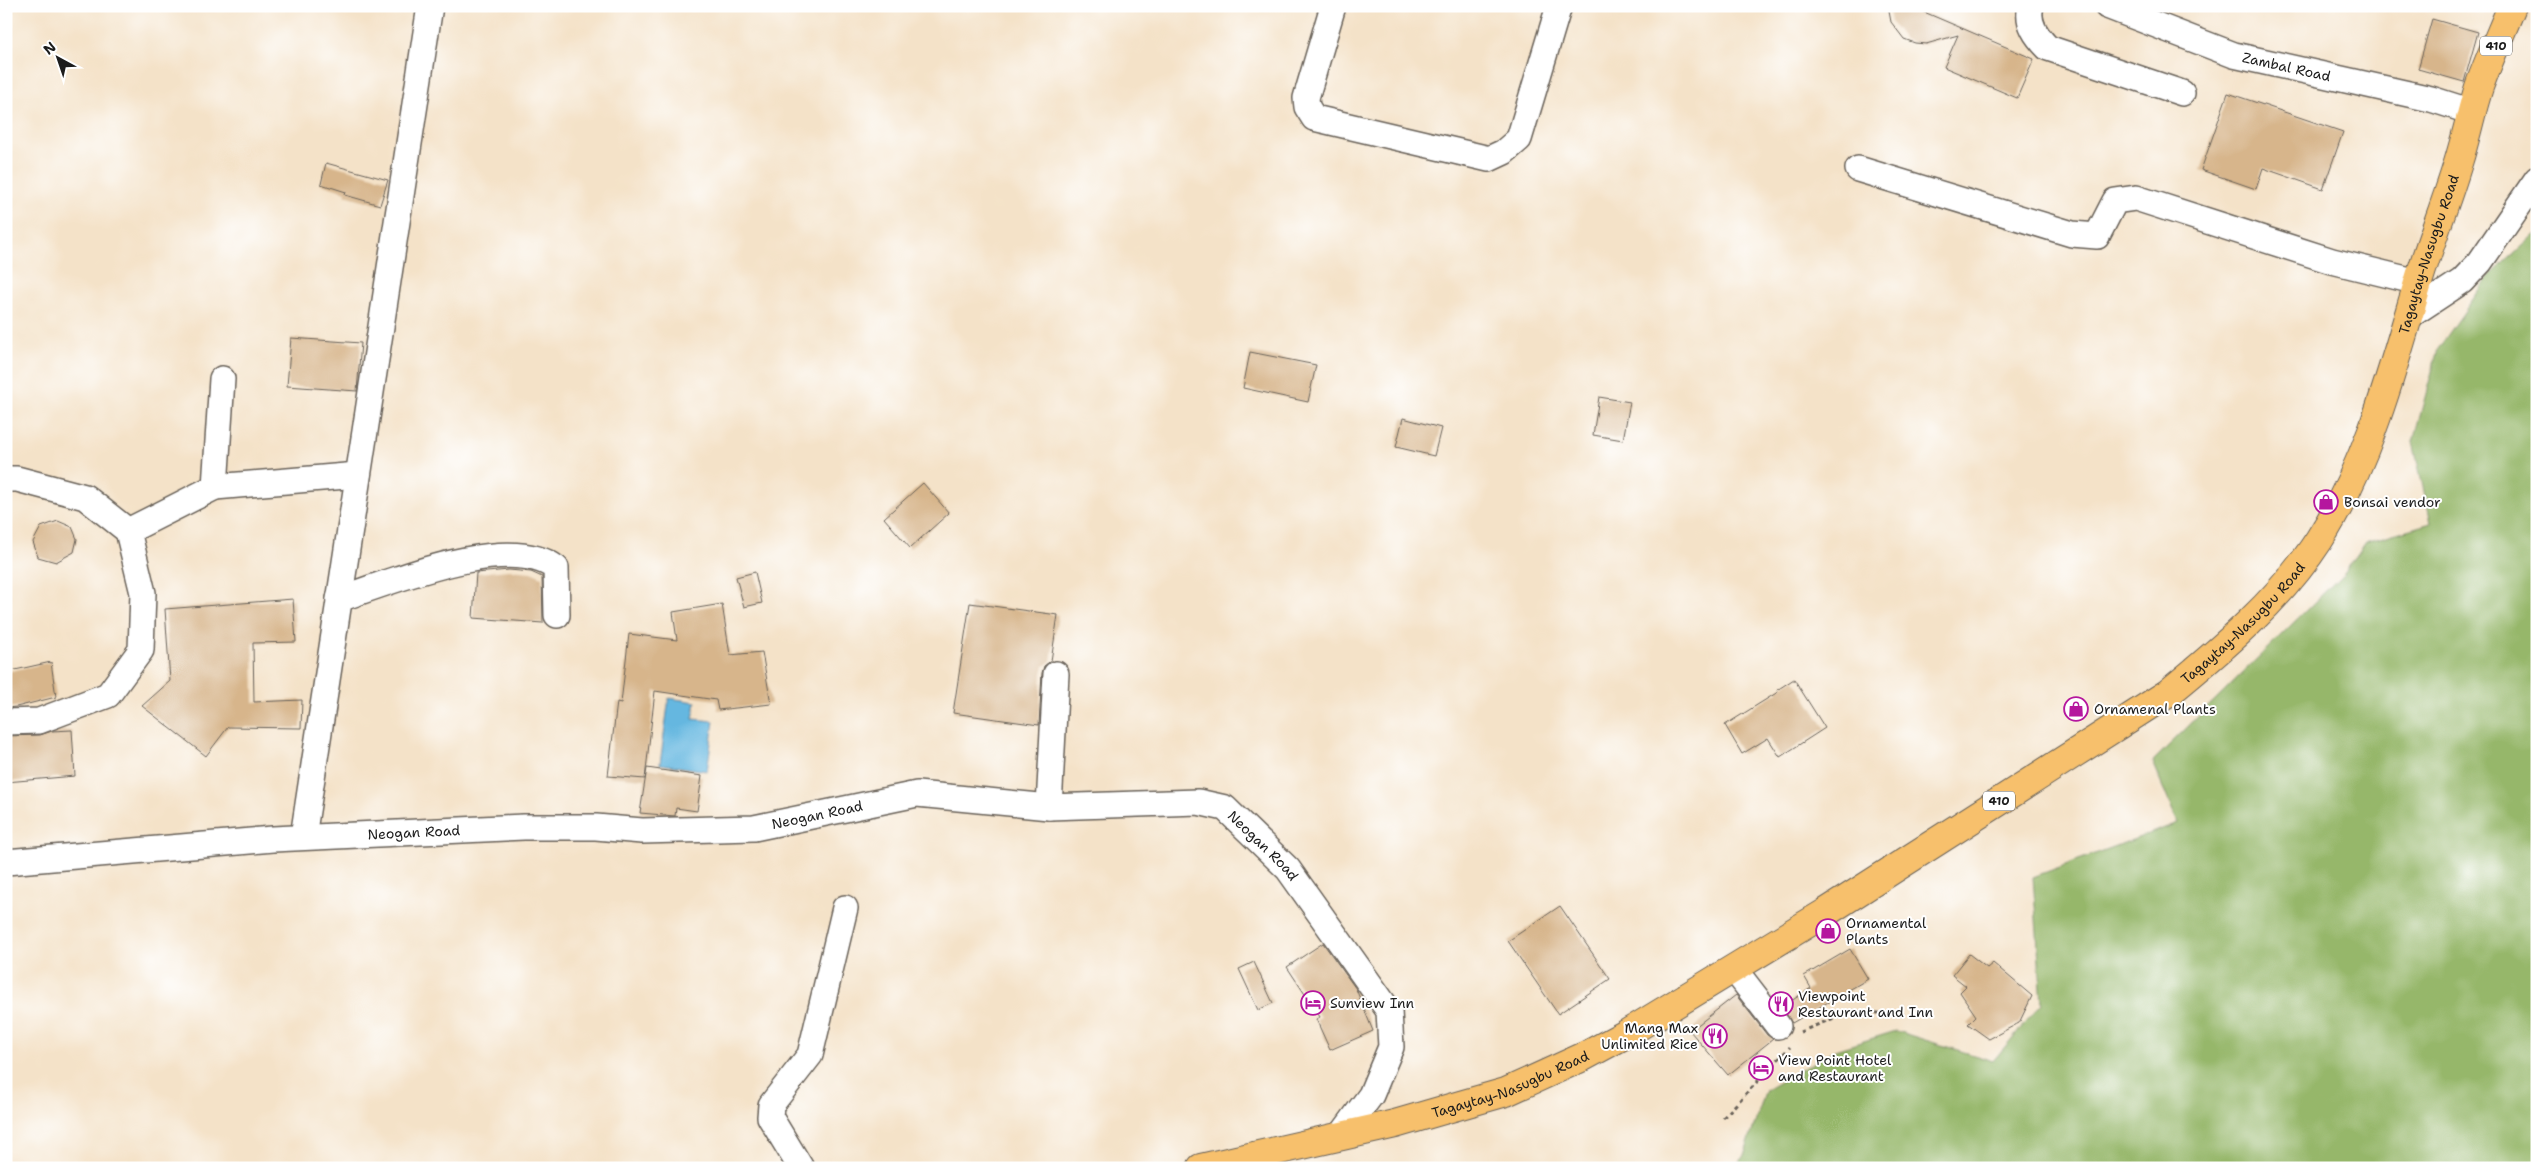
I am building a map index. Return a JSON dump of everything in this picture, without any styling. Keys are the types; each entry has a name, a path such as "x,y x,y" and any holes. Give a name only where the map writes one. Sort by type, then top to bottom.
{"main road":[{"name":"Tagaytay-Nasugbu Road","path":"1201,1168 1395,1124 1506,1092 1626,1034 1825,913 2167,694 2242,628 2263,608 2308,554 2347,490 2386,395 2418,282 2459,162 2480,86 2512,6"}],"street":[{"path":"303,837 430,6"},
{"path":"1333,6 1306,98 1307,107 1314,118 1488,159 1504,152 1519,139 1559,6"},
{"path":"2030,6 2029,13 2035,34 2048,48 2182,93"},
{"name":"Zambal Road","path":"2107,6 2234,55 2431,99 2472,112"},
{"path":"1858,169 2072,234 2097,236 2115,201 2136,198 2332,261 2418,282"},
{"path":"2409,316 2462,281 2468,275 2480,262 2537,179"},
{"path":"215,487 222,378"},
{"path":"128,531 215,487 358,474"},
{"path":"6,479 17,479 85,497 128,531 143,593 141,650 108,695 39,721 6,722"},
{"path":"339,598 456,561 486,556 536,557 556,568 557,615"},
{"path":"1049,807 1056,674"},
{"name":"Neogan Road","path":"6,862 303,837 524,827 596,827 642,831 754,828 917,794 1049,807 1198,802 1225,808 1288,869 1389,1011 1391,1048 1371,1095 1340,1137"},
{"path":"801,1168 770,1117 771,1105 810,1055 845,908"},
{"path":"1734,969 1778,1026"}],"path":[{"path":"1723,1118 1803,1033 1851,1011 1904,1015"},
{"path":"1778,1026 1803,1033"}],"green space":[{"path":"2537,232 2537,1168 1737,1168 1745,1153 1766,1090 1835,1050 1896,1031 1993,1061 2042,1003 2033,877 2178,823 2152,762 2344,573 2366,542 2431,523 2413,442 2438,349 2490,275"}],"water":[{"path":"669,698 696,702 693,719 714,721 707,771 660,764"}],"building":[{"path":"1888,6 1910,6 2034,59 2017,98 1944,67 1958,35 1926,44 1904,39 1891,22"},
{"path":"2432,19 2478,32 2464,82 2418,69"},
{"path":"2228,93 2343,132 2323,189 2263,168 2256,189 2201,170"},
{"path":"326,163 388,180 380,205 345,195 346,192 321,184"},
{"path":"291,338 361,343 357,391 287,386"},
{"path":"1250,352 1316,365 1308,402 1243,388"},
{"path":"1599,397 1630,402 1623,440 1593,435"},
{"path":"1403,418 1441,428 1434,456 1396,447"},
{"path":"923,483 949,513 910,548 884,518"},
{"path":"58,521 72,527 77,539 74,552 56,562 38,557 33,542 41,527"},
{"path":"509,570 531,572 542,577 543,623 473,618 476,573"},
{"path":"755,572 762,603 744,607 736,577"},
{"path":"293,599 296,642 253,643 254,702 302,700 301,728 228,727 206,756 142,706 170,681 165,609"},
{"path":"970,603 1058,615 1051,661 1044,666 1042,673 1039,725 953,713"},
{"path":"722,604 730,655 762,652 771,704 718,710 716,700 655,691 645,779 608,776 617,702 621,703 629,634 677,640 673,612"},
{"path":"51,662 56,697 6,708 6,672"},
{"path":"1794,679 1825,728 1780,757 1768,738 1742,754 1725,725 1778,692 1777,690"},
{"path":"72,730 75,776 6,782 6,736 40,735 52,731"},
{"path":"647,768 702,776 697,811 676,808 675,816 640,813"},
{"path":"1560,906 1610,979 1558,1014 1508,941"},
{"path":"1323,943 1356,989 1373,1031 1330,1050 1316,1019 1320,1017 1287,967"},
{"path":"1850,949 1868,979 1792,1023 1782,1007 1811,988 1804,976"},
{"path":"1969,954 1987,968 1993,963 2032,996 2019,1023 1989,1039 1968,1024 1976,1016 1960,992 1966,986 1952,975"},
{"path":"1254,962 1273,1003 1258,1010 1239,969"},
{"path":"1736,995 1767,1035 1773,1039 1728,1075 1690,1031"}],"place":[{"name":"Bonsai vendor","path":"2326,502"},
{"name":"Ornamenal Plants","path":"2076,709"},
{"name":"Ornamental Plants","path":"1828,931"},
{"name":"Sunview Inn","path":"1313,1003"},
{"name":"Viewpoint Restaurant and Inn","path":"1781,1004"},
{"name":"Mang Max Unlimited Rice","path":"1715,1036"},
{"name":"View Point Hotel and Restaurant","path":"1761,1068"}]}
